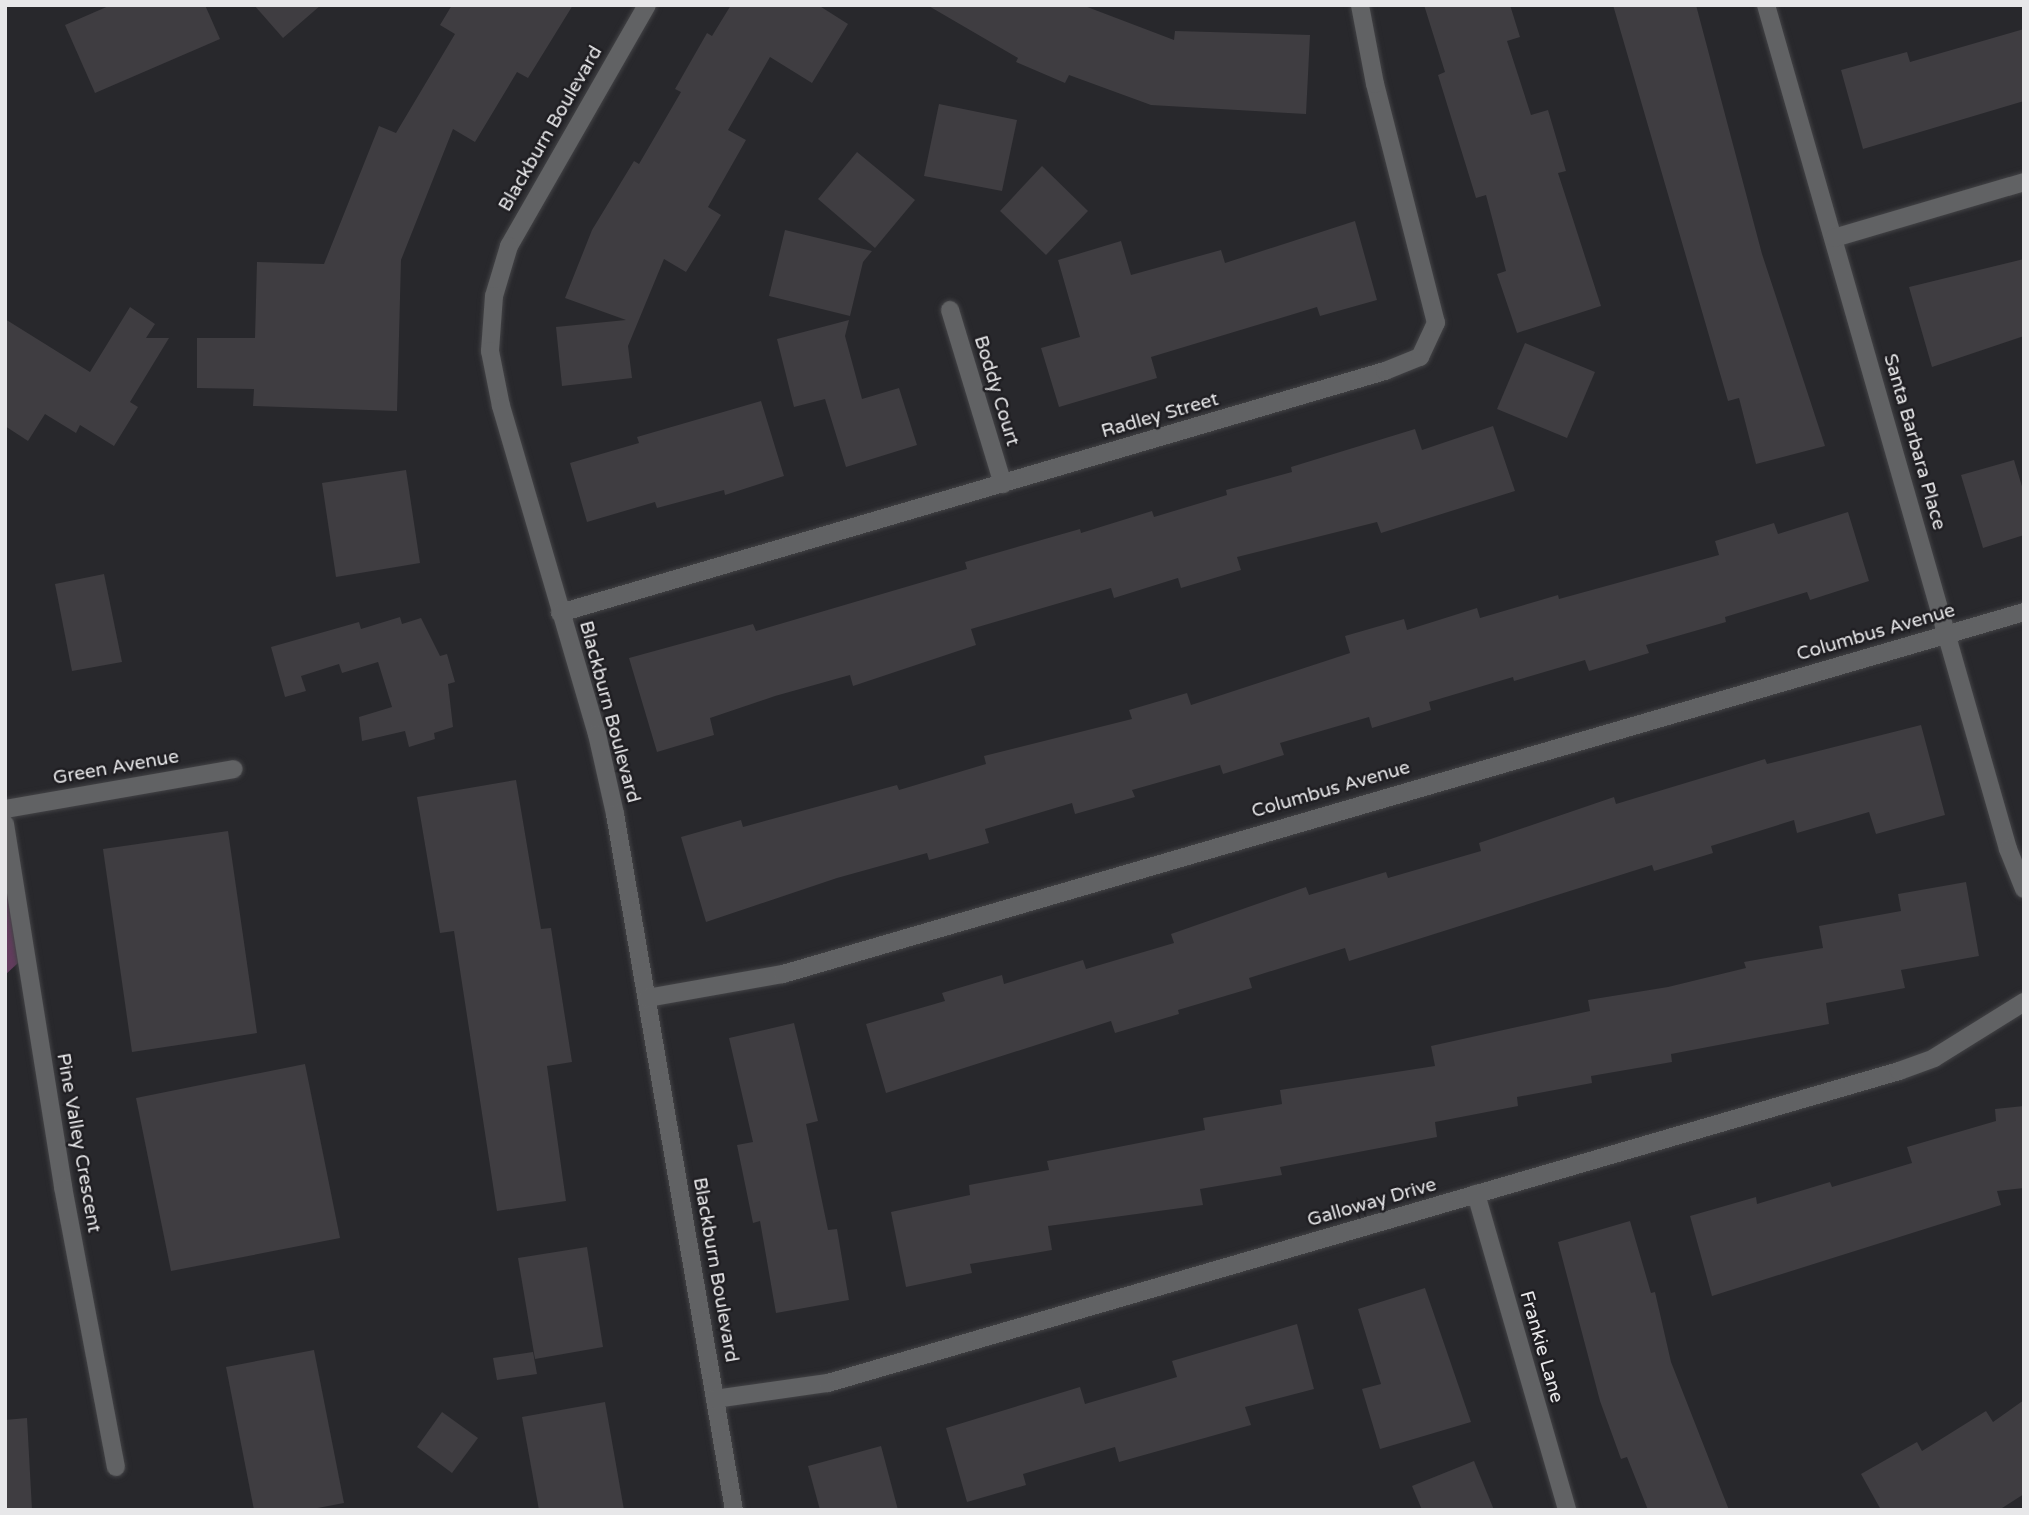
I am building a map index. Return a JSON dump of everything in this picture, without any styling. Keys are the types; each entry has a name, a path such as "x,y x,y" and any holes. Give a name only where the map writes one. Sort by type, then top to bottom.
{"street":[{"name":"Blackburn Boulevard","path":"647,5 518,228 494,296 494,379 604,764 647,998 734,1510"},
{"name":"Radley Street","path":"560,613 1003,484 1420,357 1436,323 1375,84 1360,5"},
{"name":"Santa Barbara Place","path":"1766,5 1950,635 2008,849 2024,889"},
{"path":"1834,238 2024,183"},
{"name":"Boddy Court","path":"950,310 1003,484"},
{"name":"Columbus Avenue","path":"647,998 783,974 1605,731 2024,612"},
{"name":"Green Avenue","path":"5,808 234,769"},
{"name":"Pine Valley Crescent","path":"5,824 63,1187 116,1467"},
{"name":"Galloway Drive","path":"715,1399 828,1383 1899,1071 1934,1058 2024,1002"},
{"name":"Frankie Lane","path":"1476,1194 1567,1510"}],"shaded area":[{"path":"5,883 30,952 5,975"}],"building":[{"path":"111,5 205,5 220,39 95,93 65,25"},
{"path":"254,5 321,5 283,38"},
{"path":"452,5 573,5 528,78 517,72 475,142 453,129 401,260 397,411 253,406 254,389 197,388 197,338 255,338 257,262 324,264 379,126 396,133 455,34 440,25"},
{"path":"731,5 818,5 848,24 812,83 770,57 728,130 746,140 708,207 721,215 686,272 664,259 628,346 632,378 562,386 556,327 626,320 565,298 592,230 634,161 639,164 681,92 675,89 707,33 712,36"},
{"path":"927,5 1082,5 1174,40 1175,31 1310,35 1306,114 1151,105 1069,75 1065,83 1016,62 1018,58"},
{"path":"1424,5 1510,5 1520,37 1507,41 1531,115 1548,110 1566,171 1558,173 1601,306 1517,333 1497,274 1506,271 1486,195 1476,198 1438,75 1445,72"},
{"path":"1613,5 1696,5 1762,254 1825,446 1756,464 1739,398 1728,401"},
{"path":"2024,29 2024,101 1863,149 1841,70 1907,52 1910,62"},
{"path":"939,104 1017,120 1002,191 924,176"},
{"path":"857,152 915,200 875,248 818,199"},
{"path":"1042,166 1088,211 1046,255 1000,211"},
{"path":"1355,221 1377,300 1320,316 1317,307 1151,357 1157,378 1059,407 1041,348 1080,337 1058,260 1121,241 1131,275 1221,250 1225,263"},
{"path":"785,230 872,251 863,262 850,316 769,296"},
{"path":"2024,259 2024,336 1932,367 1909,287"},
{"path":"130,307 155,324 146,338 169,338 130,402 138,407 114,446 80,425 76,433 45,414 28,441 5,426 5,319 90,372"},
{"path":"849,320 845,336 862,399 899,388 917,445 846,467 825,399 794,407 777,339"},
{"path":"1525,343 1595,372 1567,438 1497,409"},
{"path":"761,401 784,476 725,495 724,490 657,508 655,502 587,522 570,463 639,443 637,437"},
{"path":"1493,426 1515,491 1381,533 1377,522 1237,557 1241,570 1181,588 1178,578 1114,598 1111,588 971,629 976,645 853,686 850,675 775,696 710,718 714,735 657,752 629,658 753,624 756,631 967,569 965,562 1080,529 1081,533 1152,511 1154,517 1227,495 1226,490 1292,472 1291,467 1415,429 1422,450"},
{"path":"2014,460 2024,493 2024,535 1983,548 1961,475"},
{"path":"406,470 420,563 336,577 322,483"},
{"path":"1848,512 1869,581 1810,600 1807,592 1725,617 1726,622 1646,645 1649,653 1589,671 1585,660 1514,681 1513,677 1429,702 1431,710 1372,728 1369,717 1280,743 1284,755 1223,774 1220,765 1132,790 1135,797 1075,814 1072,803 985,829 989,843 929,860 927,853 837,878 706,922 681,837 741,820 743,827 897,785 899,790 986,764 984,756 1132,719 1129,710 1187,693 1191,705 1350,653 1345,636 1404,619 1407,630 1477,608 1480,618 1558,595 1559,599 1719,555 1715,541 1774,523 1778,534"},
{"path":"104,574 122,662 72,671 55,584"},
{"path":"400,617 402,624 421,618 440,656 447,654 455,682 448,684 453,727 434,733 435,739 409,747 405,731 362,741 359,717 392,707 378,662 342,673 339,664 301,676 306,691 285,697 271,647 359,622 361,629"},
{"path":"1921,725 1945,815 1876,834 1869,812 1797,833 1794,820 1711,846 1713,853 1654,871 1652,865 1349,961 1345,948 1249,978 1252,988 1178,1010 1179,1014 1115,1033 1111,1021 886,1093 866,1024 945,1001 942,993 1002,975 1004,984 1083,960 1086,969 1174,943 1171,934 1306,887 1309,895 1386,872 1388,878 1481,851 1479,843 1614,797 1616,804 1765,759 1767,764"},
{"path":"516,780 541,929 551,928 572,1062 547,1066 566,1201 497,1211 454,931 440,933 417,797"},
{"path":"228,831 257,1033 132,1052 103,849"},
{"path":"1966,882 1979,956 1901,970 1905,988 1826,1003 1829,1024 1671,1054 1672,1062 1591,1076 1592,1083 1517,1097 1518,1106 1435,1122 1437,1137 1280,1167 1282,1175 1200,1189 1203,1205 1048,1226 1052,1250 970,1264 972,1273 906,1287 891,1212 970,1195 969,1185 1049,1170 1047,1161 1205,1130 1203,1118 1282,1104 1280,1090 1435,1066 1431,1046 1590,1011 1588,1000 1668,987 1746,968 1744,962 1823,948 1819,926 1901,911 1898,894"},
{"path":"794,1023 818,1121 806,1124 828,1230 837,1229 849,1300 776,1313 760,1221 753,1223 737,1145 753,1142 729,1038"},
{"path":"305,1064 340,1238 171,1271 136,1098"},
{"path":"2024,1106 2024,1188 1997,1191 2001,1205 1712,1296 1690,1216 1756,1197 1757,1204 1830,1182 1832,1187 1912,1163 1907,1147 1996,1121 1995,1109"},
{"path":"1630,1221 1651,1293 1655,1292 1671,1362 1729,1510 1648,1510 1627,1457 1621,1459 1600,1401 1558,1242"},
{"path":"587,1247 603,1347 535,1359 518,1258"},
{"path":"1425,1288 1471,1422 1380,1449 1362,1389 1381,1384 1358,1309"},
{"path":"1297,1324 1314,1389 1245,1407 1251,1425 1119,1462 1115,1447 1023,1474 1026,1485 967,1502 946,1428 1080,1387 1085,1404 1177,1377 1172,1361"},
{"path":"314,1350 344,1503 307,1510 254,1510 226,1367"},
{"path":"533,1352 537,1374 497,1380 493,1358"},
{"path":"2024,1400 2024,1494 1999,1510 1881,1510 1861,1474 1917,1442 1922,1451 1986,1411 1993,1422"},
{"path":"605,1402 624,1510 539,1510 522,1417"},
{"path":"442,1412 478,1438 452,1473 417,1447"},
{"path":"27,1418 32,1510 5,1510 5,1420"},
{"path":"881,1446 898,1510 820,1510 808,1466"},
{"path":"1474,1461 1494,1510 1422,1510 1412,1486"}]}
